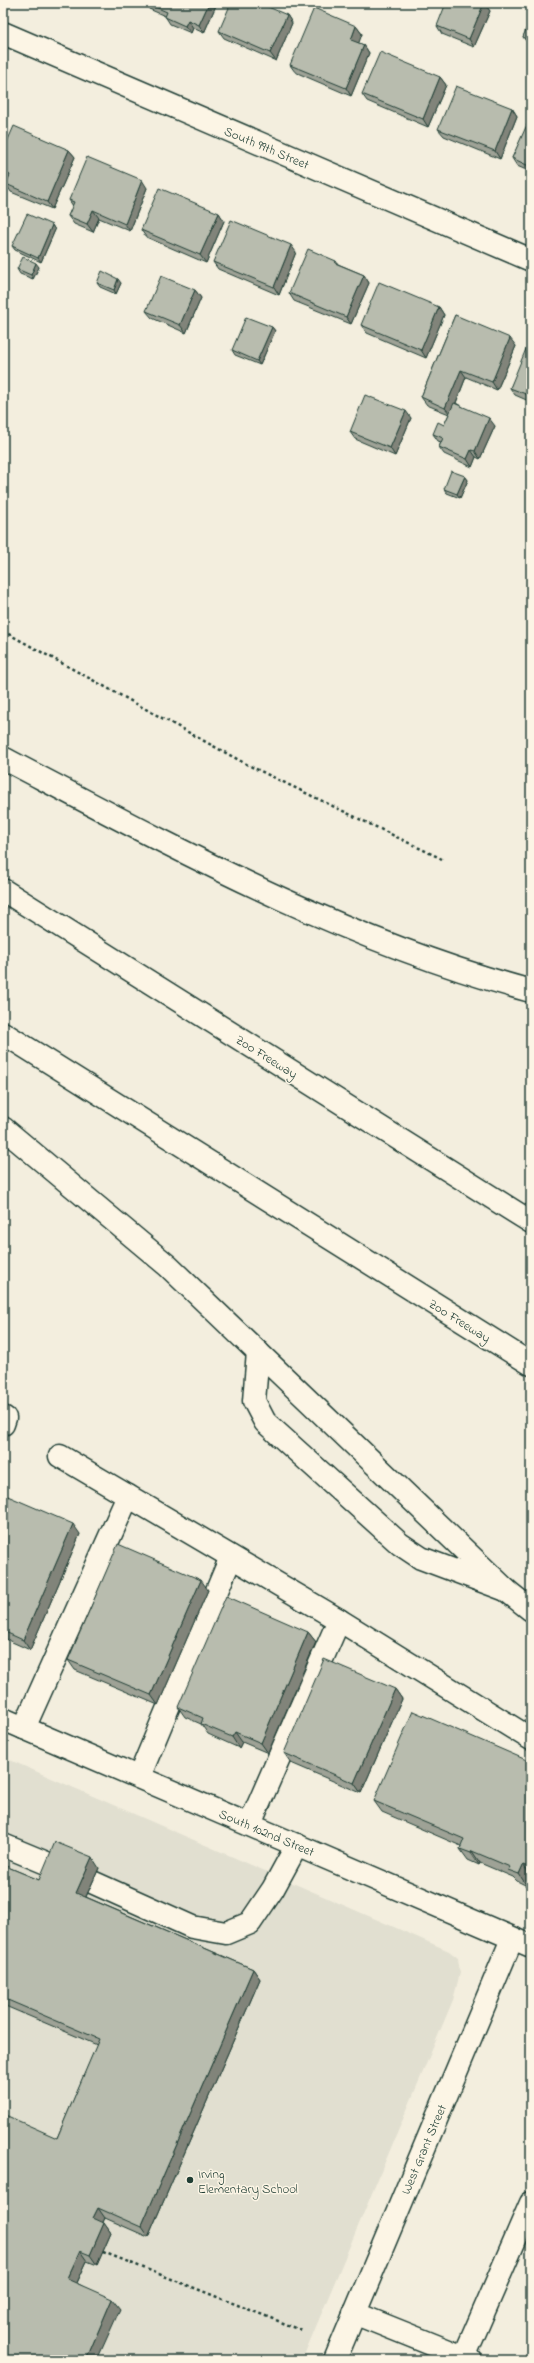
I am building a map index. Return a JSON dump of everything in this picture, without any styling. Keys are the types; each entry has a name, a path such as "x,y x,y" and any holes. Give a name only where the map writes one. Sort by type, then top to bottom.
{"main road":[{"name":"South 99th Street","path":"3,33 531,260"},
{"path":"3,758 176,849 265,891 387,944 484,979 531,991"},
{"name":"Zoo Freeway","path":"3,890 531,1222"},
{"name":"Zoo Freeway","path":"3,1033 531,1364"},
{"path":"3,1128 168,1266 506,1590 531,1610"},
{"path":"258,1352 254,1401 265,1422 400,1544 421,1558 506,1590"},
{"path":"3,1417 5,1418 3,1424"},
{"path":"60,1456 339,1620 531,1739"},
{"path":"24,1728 128,1496"},
{"path":"139,1777 231,1557"},
{"path":"250,1824 339,1620"},
{"name":"South 102nd Street","path":"3,1719 522,1942"},
{"path":"3,1845 56,1867"},
{"path":"92,1882 192,1927 226,1933 250,1923 273,1889 297,1845"},
{"name":"West Grant Street","path":"335,2360 354,2313 522,1942"},
{"path":"354,2313 467,2358 531,2203"}],"path":[{"path":"3,630 248,765 442,859"},
{"path":"103,2252 301,2330"}],"shaded area":[{"name":"Irving Elementary School","path":"3,1757 449,1951 458,1958 460,1973 453,2000 302,2360 3,2360"}],"building":[{"path":"146,3 209,3 199,25 188,20 185,26 165,17 167,12"},
{"path":"231,3 259,3 287,15 270,53 219,31"},
{"path":"446,3 484,3 469,39 437,26"},
{"path":"314,8 356,26 351,40 364,45 346,88 290,65"},
{"path":"531,17 531,41 523,37"},
{"path":"380,52 440,77 423,119 362,94"},
{"path":"456,86 512,108 495,151 438,129"},
{"path":"531,118 531,167 512,158"},
{"path":"14,126 69,150 47,202 6,184 10,175 3,172 3,151"},
{"path":"87,157 142,180 125,224 93,210 87,224 68,216 74,202 69,200"},
{"path":"159,188 219,213 200,255 141,230"},
{"path":"27,214 52,225 38,258 12,246"},
{"path":"231,220 291,245 274,287 213,262"},
{"path":"308,249 336,261 335,263 364,275 346,317 289,293"},
{"path":"23,257 36,263 31,275 17,269"},
{"path":"102,271 118,279 114,290 97,283"},
{"path":"161,276 195,290 180,325 146,311"},
{"path":"379,282 439,307 421,350 361,325"},
{"path":"455,315 510,338 492,382 461,370 445,408 421,397"},
{"path":"246,317 272,327 257,361 232,350"},
{"path":"528,344 531,346 531,396 510,388"},
{"path":"365,395 406,411 390,448 350,432"},
{"path":"454,403 489,418 475,451 471,450 467,459 439,447 443,438 433,434 438,422 444,425"},
{"path":"451,471 465,476 457,494 444,489"},
{"path":"3,1494 73,1524 23,1640 3,1631"},
{"path":"118,1544 201,1580 151,1695 68,1660"},
{"path":"226,1596 308,1632 261,1743 235,1732 232,1737 201,1724 203,1718 178,1707"},
{"path":"324,1659 395,1689 354,1783 284,1753"},
{"path":"413,1711 531,1762 531,1868 523,1865 519,1874 508,1870 510,1867 472,1851 471,1853 460,1849 464,1839 374,1801"},
{"path":"55,1842 92,1857 76,1893 253,1969 141,2227 98,2208 93,2218 104,2223 90,2255 80,2251 67,2279 112,2299 86,2360 3,2360 3,2114 57,2138 99,2039 3,1998 3,1865 39,1880"}],"place":[{"name":"Irving Elementary School","path":"190,2180"}]}
